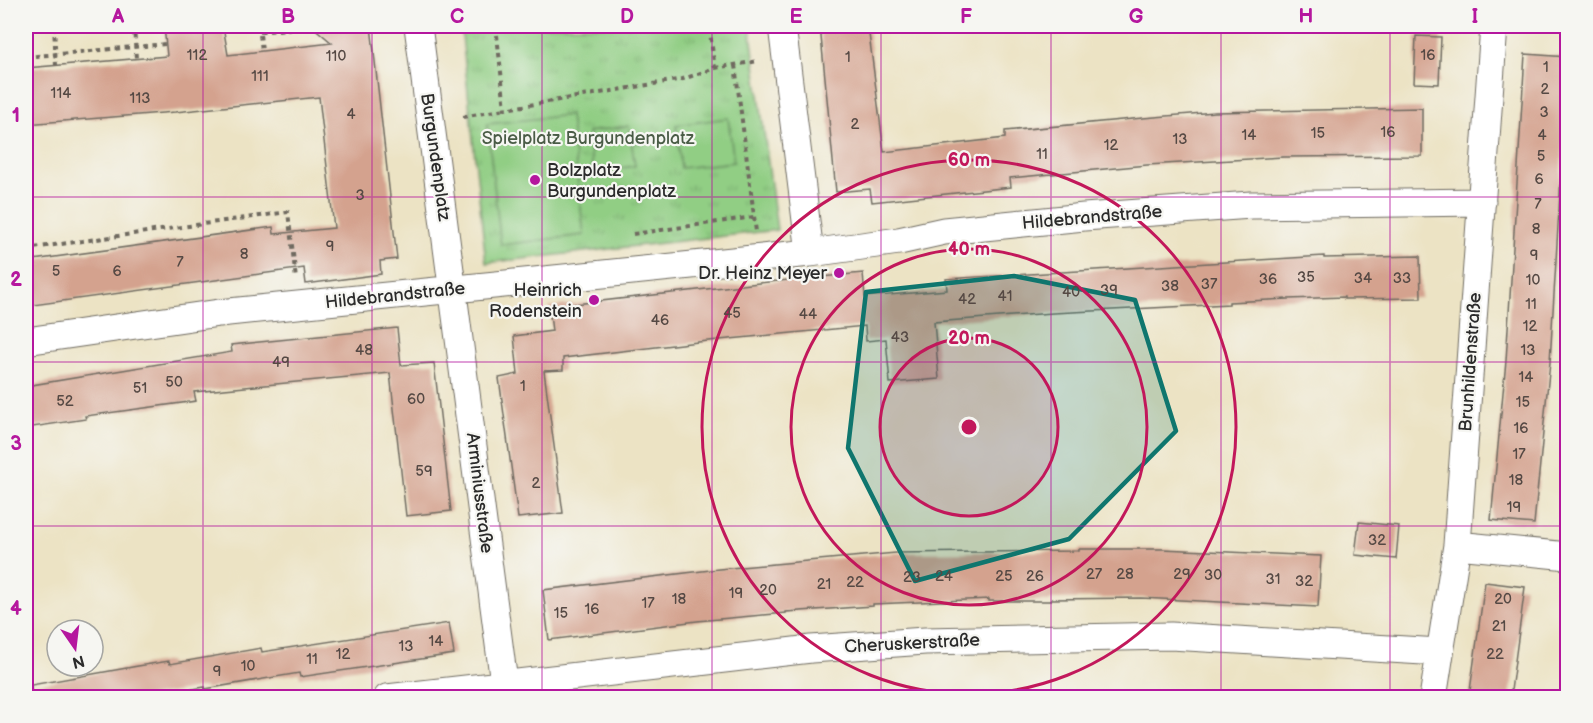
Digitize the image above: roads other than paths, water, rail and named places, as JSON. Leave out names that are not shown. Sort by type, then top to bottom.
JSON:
[{"type":"street","name":"Burgundenplatz","points":[[418,26],[454,290]]},
{"type":"street","points":[[782,26],[810,253]]},
{"type":"street","name":"Brunhildenstraße","points":[[1434,698],[1457,546],[1494,26]]},
{"type":"street","name":"Hildebrandstraße","points":[[26,341],[219,313],[810,253],[899,241],[944,231],[1147,212],[1251,205],[1482,202]]},
{"type":"street","name":"Arminiusstraße","points":[[454,290],[505,690]]},
{"type":"street","points":[[1457,546],[1568,556]]},
{"type":"street","name":"Cheruskerstraße","points":[[387,698],[505,690],[811,649],[925,641],[1171,636],[1440,652]]},
{"type":"place","name":"Bolzplatz Burgundenplatz","points":[[535,180]]},
{"type":"place","name":"Dr. Heinz Meyer","points":[[839,273]]},
{"type":"place","name":"Heinrich Rodenstein","points":[[594,300]]},
{"type":"park label","name":"Spielplatz Burgundenplatz","points":[[588,138]]}]
